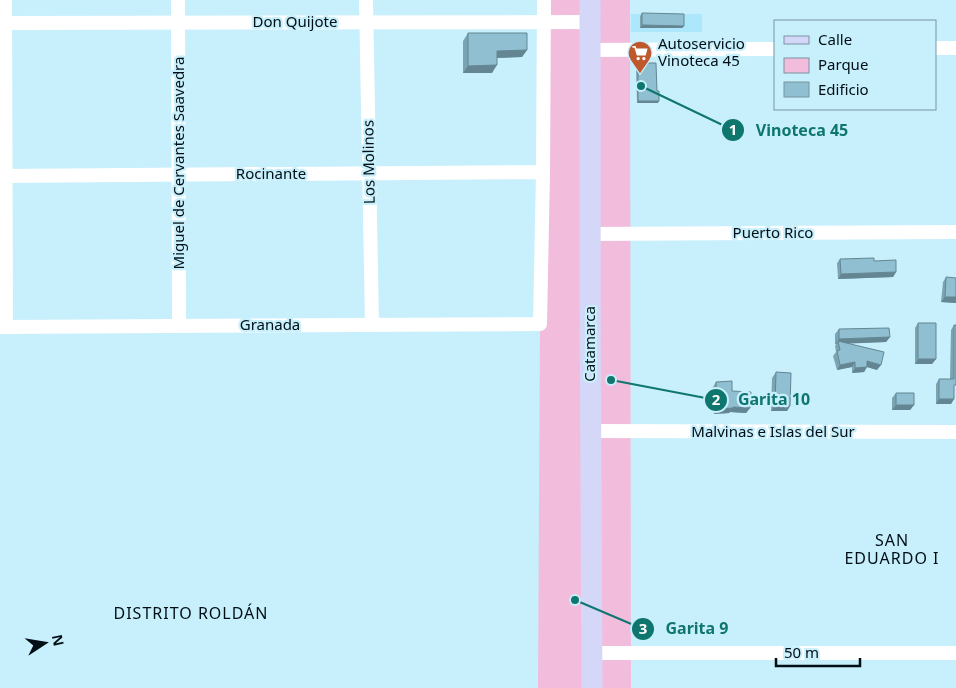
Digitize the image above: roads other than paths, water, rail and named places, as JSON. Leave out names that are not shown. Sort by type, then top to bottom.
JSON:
[{"type":"main road","name":"Catamarca","points":[[590,0],[589,234],[592,688]]},
{"type":"street","points":[[3,327],[3,23],[5,0]]},
{"type":"street","name":"Miguel de Cervantes Saavedra","points":[[178,0],[179,326]]},
{"type":"street","name":"Los Molinos","points":[[366,0],[372,325]]},
{"type":"street","points":[[543,172],[544,0]]},
{"type":"street","name":"Don Quijote","points":[[3,23],[590,22]]},
{"type":"street","points":[[936,48],[956,48]]},
{"type":"street","points":[[590,50],[774,49]]},
{"type":"street","name":"Rocinante","points":[[3,176],[543,172]]},
{"type":"street","name":"Granada","points":[[3,327],[540,324],[543,172]]},
{"type":"street","name":"Puerto Rico","points":[[589,234],[956,232]]},
{"type":"street","name":"Malvinas e Islas del Sur","points":[[591,431],[956,432]]},
{"type":"street","points":[[592,653],[956,653]]},
{"type":"place","name":"Autoservicio Vinoteca 45","points":[[640,74]]},
{"type":"place","name":"Vinoteca 45","points":[[641,86]]},
{"type":"place","name":"Garita 10","points":[[611,380]]},
{"type":"place","name":"Garita 9","points":[[575,600]]},
{"type":"district","name":"SAN EDUARDO I","points":[[892,549]]},
{"type":"district","name":"DISTRITO ROLDÁN","points":[[191,613]]}]
